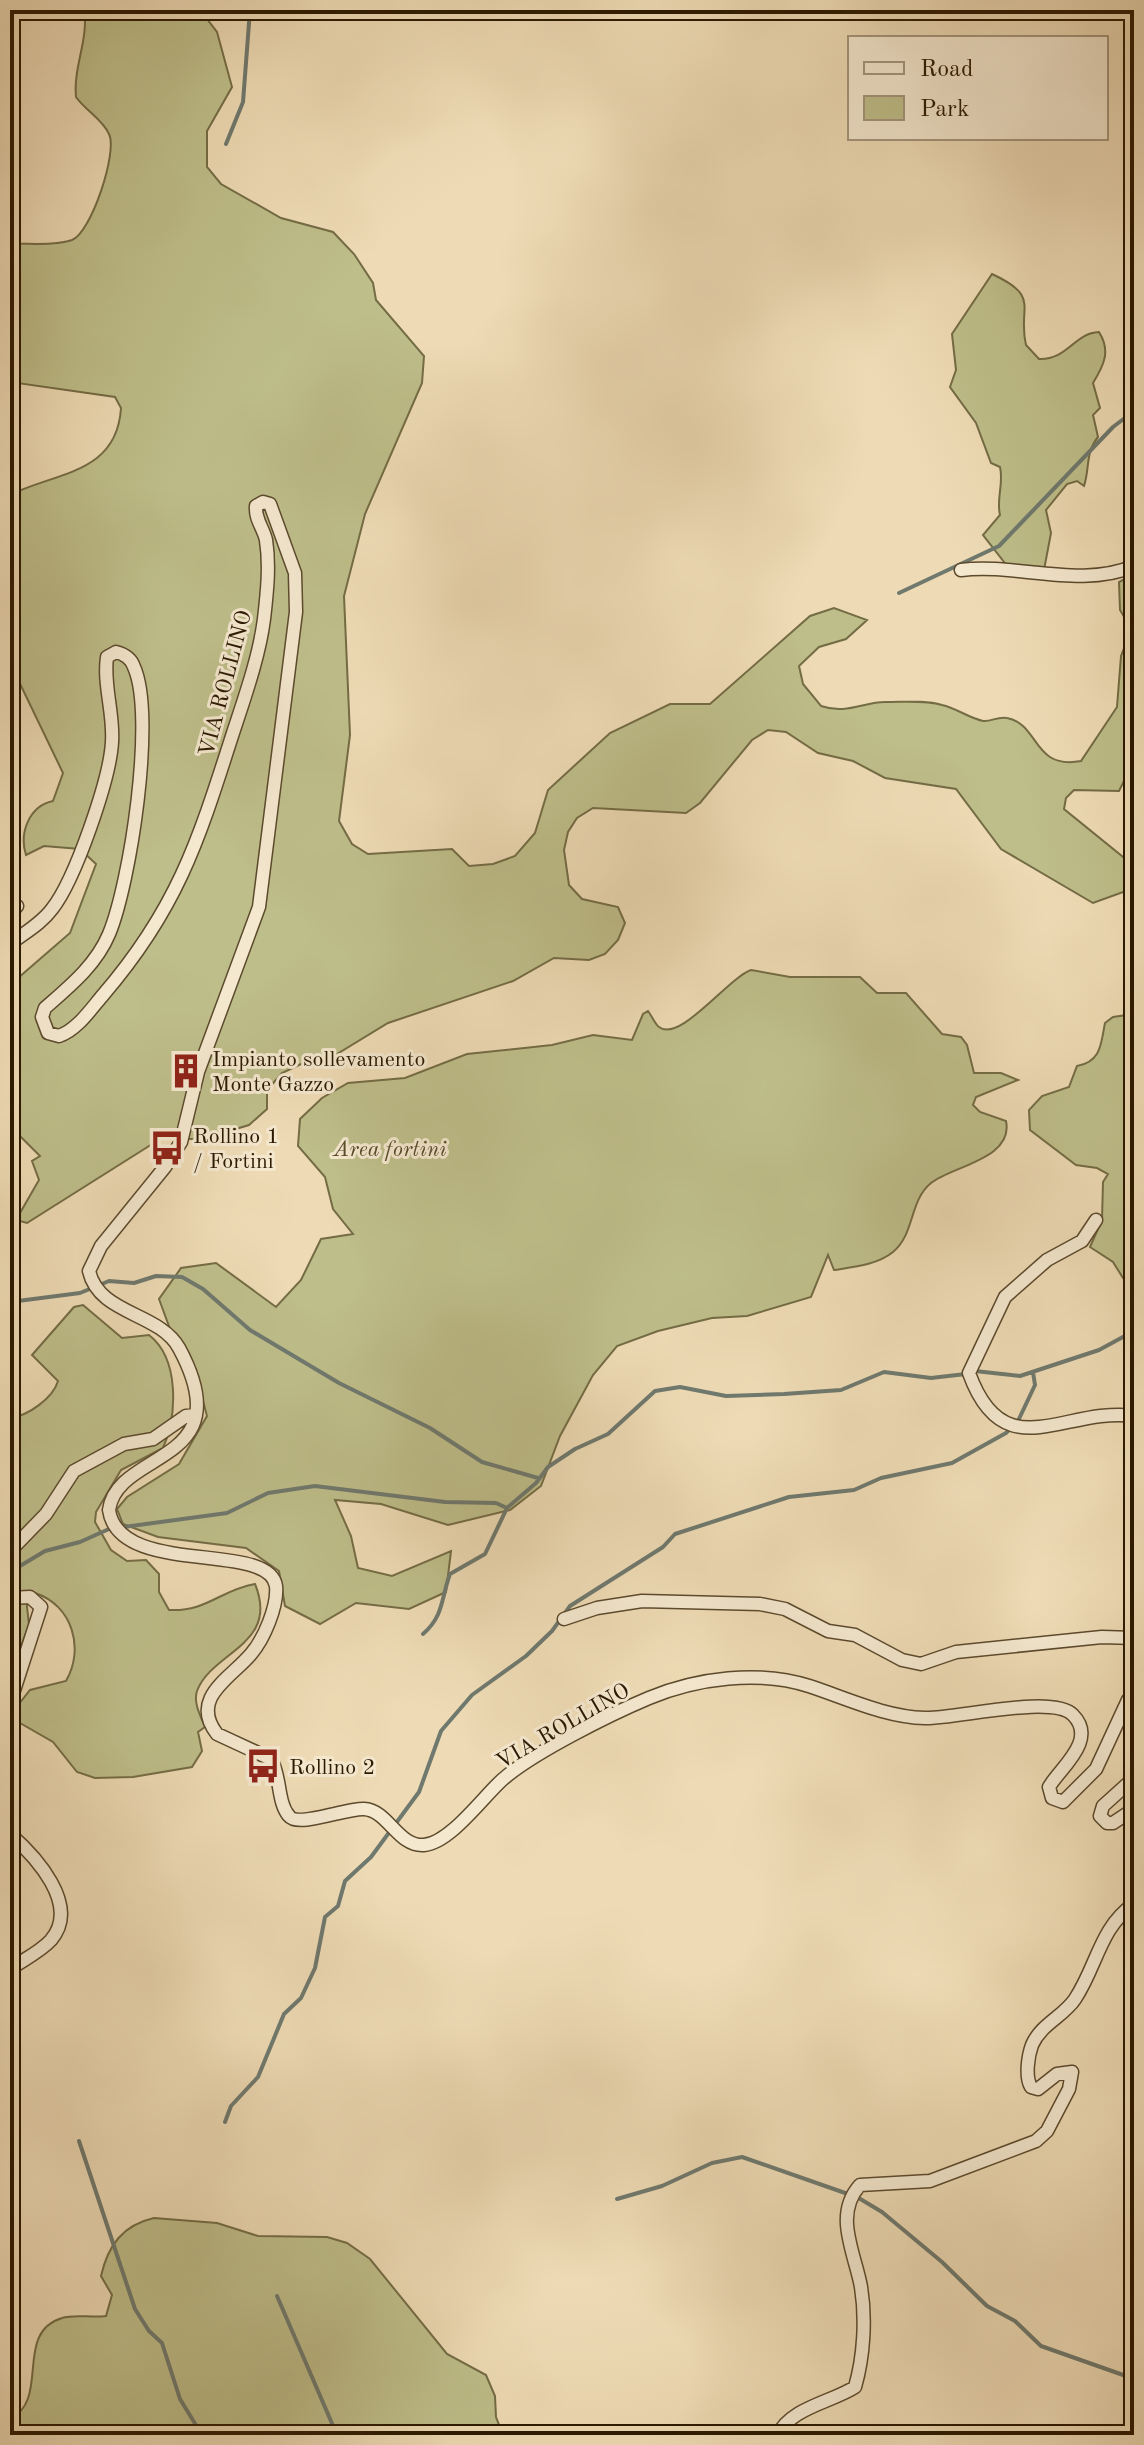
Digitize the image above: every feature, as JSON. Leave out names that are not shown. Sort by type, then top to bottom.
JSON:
[{"type":"street","name":"VIA ROLLINO","points":[[10,944],[53,909],[100,795],[112,746],[113,711],[105,669],[107,657],[116,652],[125,655],[134,665],[141,707],[136,800],[128,861],[109,934],[93,964],[45,1008],[42,1017],[48,1033],[59,1036],[78,1024],[136,956],[164,914],[195,852],[264,623],[268,570],[265,537],[257,519],[256,506],[263,502],[270,504],[295,573],[296,612],[259,907],[198,1072],[181,1142],[165,1167],[101,1246],[89,1271],[99,1292],[173,1339],[192,1380],[195,1415],[191,1428],[174,1449],[128,1480],[115,1494],[110,1503],[110,1517],[119,1532],[133,1543],[208,1560],[256,1565],[271,1574],[276,1592],[264,1631],[252,1653],[230,1671],[213,1693],[208,1712],[217,1734],[271,1759],[286,1813],[298,1822],[340,1811],[370,1810],[414,1844],[428,1845],[461,1822],[512,1771],[579,1733],[669,1690],[739,1679],[790,1681],[911,1717],[940,1718],[1015,1708],[1066,1709],[1076,1717],[1081,1737],[1074,1756],[1049,1787],[1052,1798],[1063,1802],[1096,1769],[1128,1700],[1134,1696]]},
{"type":"street","points":[[961,570],[987,567],[1071,575],[1134,566]]},
{"type":"street","points":[[10,902],[17,906],[10,915]]},
{"type":"street","points":[[1096,1220],[1082,1241],[1047,1260],[1005,1297],[969,1373],[984,1402],[1006,1426],[1048,1427],[1108,1413],[1134,1416]]},
{"type":"street","points":[[10,1551],[46,1514],[74,1471],[124,1444],[153,1439],[186,1416],[195,1415]]},
{"type":"street","points":[[10,1598],[30,1597],[41,1607],[10,1703]]},
{"type":"street","points":[[564,1619],[597,1608],[642,1601],[760,1604],[785,1609],[828,1631],[855,1635],[902,1660],[921,1664],[956,1652],[1102,1637],[1134,1638]]},
{"type":"street","points":[[1134,1778],[1103,1806],[1100,1816],[1107,1823],[1113,1823],[1134,1809]]},
{"type":"street","points":[[10,1834],[44,1871],[60,1909],[59,1926],[51,1940],[10,1969]]},
{"type":"street","points":[[778,2435],[798,2414],[838,2398],[855,2387],[860,2369],[863,2312],[861,2288],[849,2241],[848,2203],[860,2185],[918,2184],[1026,2147],[1047,2131],[1069,2089],[1072,2072],[1057,2074],[1038,2089],[1031,2087],[1027,2081],[1032,2046],[1045,2027],[1075,1999],[1106,1933],[1120,1914],[1134,1904]]},
{"type":"green space","points":[[84,10],[200,10],[217,32],[232,87],[207,131],[207,167],[221,184],[281,218],[333,232],[354,254],[373,283],[376,300],[424,356],[422,383],[365,514],[344,596],[350,735],[339,821],[352,844],[368,854],[452,849],[469,866],[493,864],[515,856],[535,833],[548,790],[610,733],[670,704],[710,704],[810,616],[834,608],[867,620],[846,639],[819,647],[799,666],[803,684],[821,706],[839,709],[879,702],[922,702],[947,706],[983,721],[1007,718],[1026,729],[1053,759],[1081,761],[1117,707],[1121,656],[1128,638],[1126,620],[1120,610],[1119,582],[1134,574],[1134,761],[1119,791],[1074,790],[1066,798],[1064,809],[1128,861],[1126,891],[1093,903],[1001,849],[956,789],[885,778],[853,761],[818,753],[786,732],[768,730],[752,740],[700,803],[686,813],[593,808],[577,818],[568,832],[564,850],[569,885],[582,899],[618,907],[625,923],[618,940],[605,954],[589,960],[554,958],[513,981],[388,1023],[319,1065],[301,1064],[282,1073],[267,1090],[267,1109],[249,1125],[199,1140],[165,1136],[27,1223],[16,1220],[39,1180],[32,1161],[40,1156],[10,1126],[10,985],[70,933],[96,864],[80,849],[44,846],[26,855],[24,847],[25,830],[32,814],[53,801],[63,773],[10,663],[10,495],[81,468],[96,458],[117,430],[121,408],[115,397],[10,382],[10,244],[49,244],[72,240],[87,223],[101,191],[110,157],[109,134],[76,97]]},
{"type":"green space","points":[[992,274],[1017,289],[1022,297],[1026,345],[1039,359],[1057,355],[1090,333],[1099,332],[1105,345],[1103,364],[1093,383],[1100,408],[1093,415],[1098,437],[1089,455],[1084,486],[1077,481],[1067,484],[1046,510],[1051,533],[1044,570],[1008,567],[983,535],[1000,515],[1000,467],[991,463],[976,423],[950,387],[956,370],[952,334]]},
{"type":"green space","name":"Area fortini","points":[[751,970],[790,977],[860,977],[877,993],[906,993],[942,1034],[961,1037],[967,1045],[974,1073],[1001,1073],[1018,1080],[976,1097],[973,1105],[980,1112],[1006,1121],[1006,1134],[1001,1144],[991,1153],[941,1177],[924,1190],[905,1236],[893,1252],[872,1263],[834,1270],[828,1255],[811,1297],[747,1316],[712,1318],[658,1331],[617,1346],[593,1375],[560,1436],[541,1486],[510,1510],[448,1525],[381,1504],[335,1500],[351,1536],[358,1568],[392,1576],[451,1551],[446,1592],[409,1609],[356,1603],[320,1624],[285,1606],[279,1571],[246,1548],[158,1537],[123,1524],[117,1509],[127,1497],[179,1464],[207,1416],[194,1367],[170,1329],[159,1299],[181,1268],[216,1263],[276,1307],[301,1280],[321,1239],[353,1234],[333,1209],[325,1177],[298,1146],[300,1119],[322,1098],[348,1083],[405,1078],[467,1054],[552,1045],[593,1035],[632,1040],[643,1014],[648,1011],[659,1027],[668,1029],[679,1026]]},
{"type":"green space","points":[[1134,1014],[1132,1283],[1123,1278],[1113,1262],[1090,1247],[1102,1220],[1103,1182],[1108,1174],[1097,1168],[1076,1165],[1030,1130],[1029,1110],[1042,1096],[1069,1087],[1077,1066],[1096,1056],[1105,1023],[1113,1017]]},
{"type":"green space","points":[[83,1305],[122,1338],[149,1335],[166,1358],[173,1388],[171,1420],[163,1448],[121,1470],[96,1512],[95,1522],[111,1550],[127,1561],[146,1560],[159,1574],[159,1592],[169,1610],[194,1608],[255,1584],[260,1604],[259,1621],[252,1634],[205,1677],[197,1691],[197,1705],[205,1727],[198,1732],[202,1751],[192,1767],[133,1777],[95,1778],[77,1772],[53,1742],[20,1723],[19,1704],[30,1690],[66,1681],[72,1668],[74,1642],[72,1629],[58,1607],[35,1593],[26,1597],[29,1625],[10,1675],[10,1418],[24,1414],[51,1394],[58,1381],[32,1355],[74,1307]]},
{"type":"green space","points":[[154,2218],[217,2223],[258,2236],[327,2237],[347,2243],[370,2259],[447,2354],[486,2375],[495,2396],[496,2417],[503,2435],[10,2435],[10,2419],[22,2410],[29,2397],[39,2337],[47,2326],[62,2318],[106,2316],[112,2295],[101,2276],[108,2255],[125,2231]]},
{"type":"waterway","points":[[226,144],[243,102],[250,10]]},
{"type":"waterway","points":[[899,593],[999,546],[1113,427],[1134,411]]},
{"type":"waterway","points":[[10,1302],[80,1293],[109,1281],[134,1283],[156,1276],[182,1277],[203,1289],[250,1330],[339,1383],[430,1428],[482,1462],[538,1478]]},
{"type":"waterway","points":[[975,1371],[1020,1376],[1099,1350],[1134,1331]]},
{"type":"waterway","points":[[423,1634],[435,1620],[450,1574],[485,1554],[507,1508],[536,1483],[548,1467],[575,1449],[608,1434],[655,1391],[680,1387],[726,1396],[784,1394],[841,1390],[884,1372],[931,1378],[966,1374]]},
{"type":"waterway","points":[[225,2122],[231,2106],[258,2077],[284,2014],[301,1998],[315,1968],[325,1917],[338,1906],[345,1881],[371,1857],[419,1792],[441,1731],[472,1695],[526,1656],[552,1631],[570,1606],[663,1547],[675,1534],[789,1497],[854,1490],[881,1478],[952,1463],[1006,1433],[1018,1421],[1035,1385],[1033,1372]]},
{"type":"waterway","points":[[10,1572],[45,1551],[80,1542],[109,1529],[227,1513],[268,1493],[315,1486],[445,1502],[496,1503],[507,1508]]},
{"type":"waterway","points":[[79,2141],[135,2309],[149,2331],[162,2343],[180,2399],[202,2435]]},
{"type":"waterway","points":[[617,2199],[662,2186],[712,2163],[742,2157],[848,2194]]},
{"type":"waterway","points":[[857,2197],[882,2212],[942,2262],[987,2306],[1015,2321],[1041,2346],[1126,2376],[1134,2382]]},
{"type":"waterway","points":[[277,2296],[337,2435]]},
{"type":"place","name":"Impianto sollevamento Monte Gazzo","points":[[186,1071]]},
{"type":"place","name":"Rollino 1 / Fortini","points":[[167,1148]]},
{"type":"place","name":"Rollino 2","points":[[263,1766]]}]
